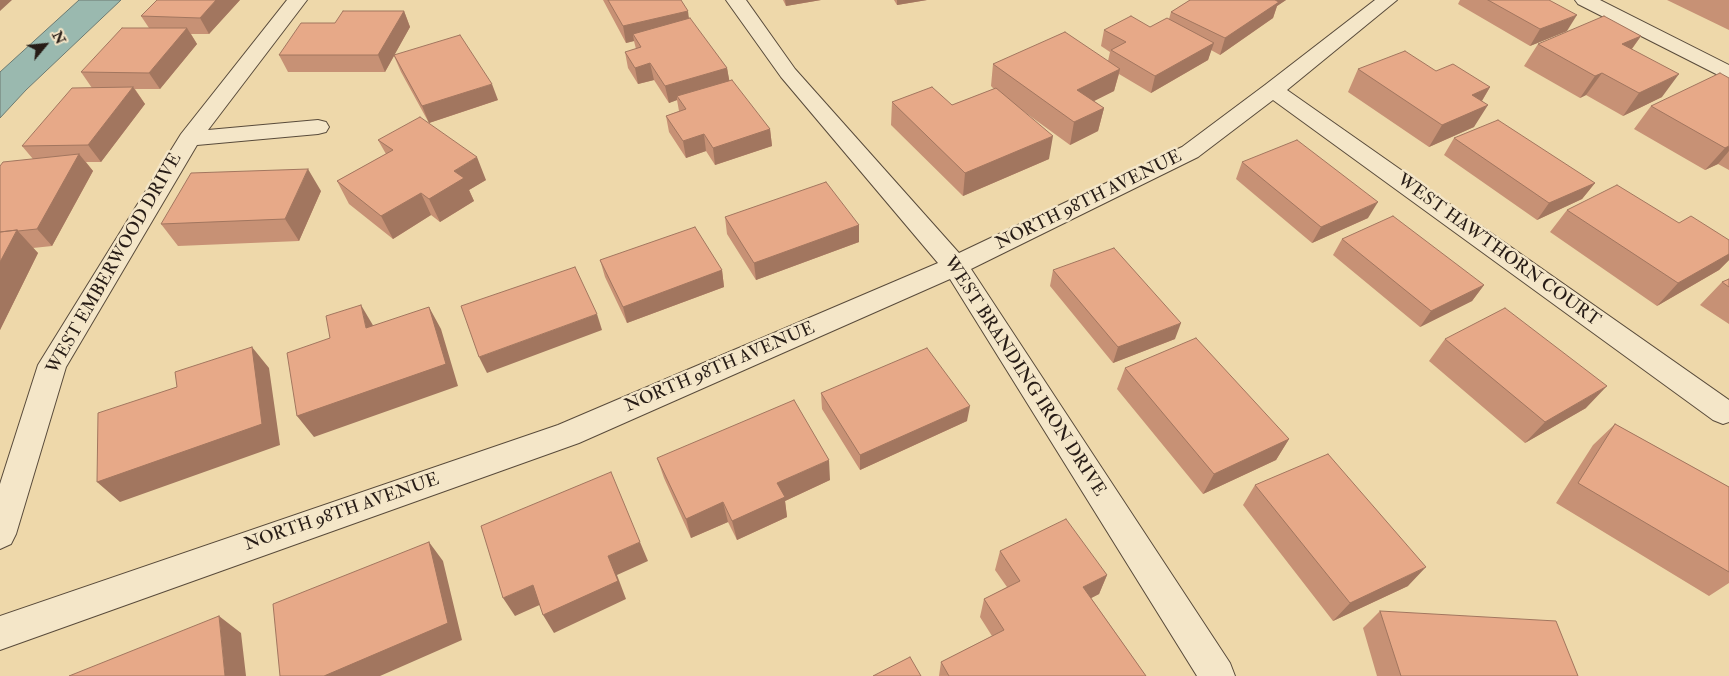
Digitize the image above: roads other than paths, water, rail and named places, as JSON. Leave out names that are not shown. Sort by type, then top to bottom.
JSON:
[{"type":"street","name":"WEST EMBERWOOD DRIVE","points":[[0,534],[52,365],[189,140],[297,0]]},
{"type":"street","name":"WEST BRANDING IRON DRIVE","points":[[736,0],[788,73],[955,266],[1217,676]]},
{"type":"street","name":"NORTH 98TH AVENUE","points":[[0,633],[568,434],[955,266],[1190,152],[1388,0]]},
{"type":"street","points":[[1585,0],[1729,73]]},
{"type":"street","name":"WEST HAWTHORN COURT","points":[[1273,90],[1723,412]]},
{"type":"street","name":"WEST EMBERWOOD DRIVE","points":[[189,140],[318,127]]},
{"type":"water","points":[[79,0],[121,0],[26,90],[0,118],[0,72]]}]
